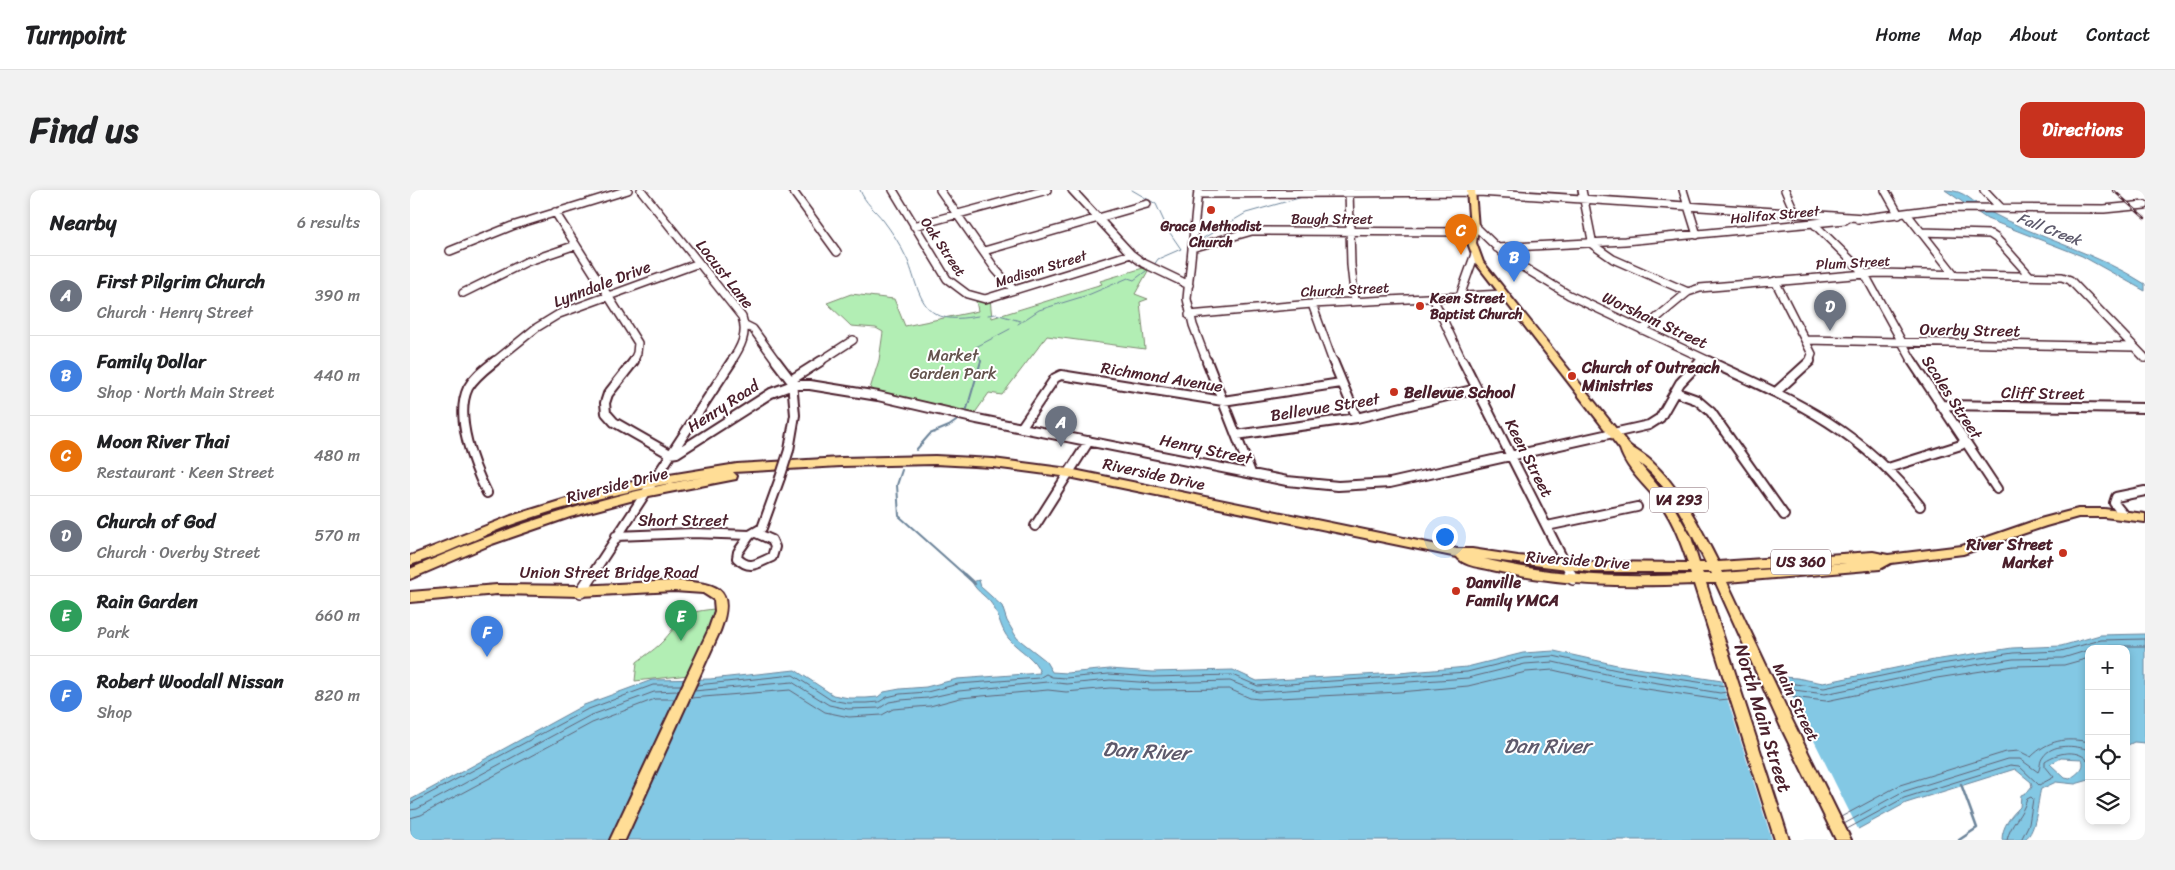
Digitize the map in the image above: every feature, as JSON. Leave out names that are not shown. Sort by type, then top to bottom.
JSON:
[{"type":"main road","name":"VA 293","points":[[1471,191],[1474,228],[1472,243],[1482,267],[1613,434],[1625,448],[1636,454],[1660,477],[1678,500],[1716,572]]},
{"type":"main road","name":"VA 293","points":[[1625,448],[1628,457],[1677,521],[1698,573]]},
{"type":"main road","name":"Riverside Drive","points":[[410,562],[515,519],[589,496],[651,482],[737,468],[840,462],[964,461],[1022,466],[1069,473],[1457,553],[1566,565],[1698,573]]},
{"type":"main road","name":"Riverside Drive","points":[[410,574],[514,530],[577,510],[644,493],[733,476],[840,462]]},
{"type":"main road","name":"US 360","points":[[1698,573],[1880,564],[1888,559],[1963,550],[2062,516],[2092,512],[2145,518]]},
{"type":"main road","name":"Riverside Drive","points":[[1457,553],[1468,560],[1516,572],[1549,577],[1606,581],[1698,573]]},
{"type":"main road","name":"Main Street","points":[[1716,572],[1803,759],[1844,840]]},
{"type":"main road","name":"North Main Street","points":[[1698,573],[1782,840]]},
{"type":"main road","name":"Union Street Bridge Road","points":[[410,597],[510,589],[581,592],[701,587],[716,593],[721,600],[722,609],[714,631],[617,840]]},
{"type":"street","points":[[450,251],[512,226],[628,190]]},
{"type":"street","name":"Locust Lane","points":[[642,190],[742,317],[746,325],[743,340],[651,482]]},
{"type":"street","points":[[792,190],[837,252]]},
{"type":"street","name":"Oak Street","points":[[893,190],[947,280],[960,290]]},
{"type":"street","points":[[940,190],[1014,290]]},
{"type":"street","points":[[914,226],[1047,190]]},
{"type":"street","points":[[1072,190],[1131,254],[1143,263],[1189,286]]},
{"type":"street","points":[[1582,190],[1592,243],[1613,259],[1688,292]]},
{"type":"street","points":[[1683,190],[1697,234]]},
{"type":"street","points":[[1785,190],[1795,213]]},
{"type":"street","points":[[1885,190],[1899,215]]},
{"type":"street","points":[[1984,190],[2002,208]]},
{"type":"street","points":[[1349,191],[1355,302]]},
{"type":"street","points":[[1251,474],[1189,315],[1187,299],[1198,192],[1471,191],[1864,218]]},
{"type":"street","points":[[984,251],[1147,204]]},
{"type":"street","name":"Halifax Street","points":[[1497,248],[1592,243],[1814,224],[1899,215],[1937,208],[2104,209],[2145,205]]},
{"type":"street","points":[[555,212],[633,334],[638,348],[635,358],[607,397],[606,413],[614,422],[670,454]]},
{"type":"street","points":[[1906,214],[1954,274]]},
{"type":"street","name":"Scales Street","points":[[1814,224],[1864,273],[1902,343],[1940,405],[1997,489]]},
{"type":"street","name":"Baugh Street","points":[[1192,248],[1252,231],[1474,228]]},
{"type":"street","name":"Worsham Street","points":[[1474,228],[1516,264],[1564,292],[1813,411],[1848,434],[1888,468],[1920,506]]},
{"type":"street","points":[[1921,232],[1986,233],[1993,235],[2030,276]]},
{"type":"street","points":[[463,293],[526,262],[576,245]]},
{"type":"street","name":"Madison Street","points":[[960,290],[982,299],[1131,254]]},
{"type":"street","points":[[1460,296],[1475,254]]},
{"type":"street","name":"Lynndale Drive","points":[[487,493],[477,473],[464,425],[463,404],[468,389],[490,364],[541,325],[566,310],[699,263]]},
{"type":"street","name":"Plum Street","points":[[1642,330],[1688,292],[1700,288],[1864,273],[2065,277],[2077,287],[2134,347]]},
{"type":"street","points":[[1774,281],[1812,354],[1810,361],[1776,392]]},
{"type":"street","name":"Church Street","points":[[1189,315],[1312,304],[1503,294]]},
{"type":"street","name":"Keen Street","points":[[1433,298],[1476,389],[1573,578]]},
{"type":"street","points":[[1312,304],[1341,383],[1357,418]]},
{"type":"street","points":[[746,325],[752,329],[792,383],[853,340]]},
{"type":"street","name":"Overby Street","points":[[1806,340],[2134,347]]},
{"type":"street","points":[[2134,347],[2145,358]]},
{"type":"street","name":"Henry Street","points":[[792,383],[878,396],[1021,428],[1308,485],[1363,487],[1390,483],[1639,428],[1656,421],[1666,409],[1684,376],[1702,358]]},
{"type":"street","name":"Richmond Avenue","points":[[1021,428],[1055,378],[1065,375],[1223,402],[1341,383]]},
{"type":"street","name":"Henry Road","points":[[670,454],[678,453],[770,393],[792,383]]},
{"type":"street","name":"Short Street","points":[[616,536],[693,533],[753,534],[762,528],[789,450],[795,415],[792,383]]},
{"type":"street","name":"Bellevue Street","points":[[1236,435],[1357,418],[1476,389]]},
{"type":"street","points":[[1675,392],[1697,400],[1711,412],[1784,515]]},
{"type":"street","name":"Cliff Street","points":[[1940,405],[2145,408]]},
{"type":"street","points":[[1035,526],[1089,441]]},
{"type":"street","points":[[1888,468],[1961,445],[1964,441]]},
{"type":"street","points":[[581,592],[651,482]]},
{"type":"street","points":[[2123,514],[2114,503],[2116,497],[2145,490]]},
{"type":"street","points":[[1547,526],[1637,507]]},
{"type":"green space","name":"Market Garden Park","points":[[1143,268],[1148,271],[1135,294],[1148,299],[1140,302],[1145,349],[1047,336],[1002,395],[989,393],[972,417],[869,392],[879,360],[883,332],[876,328],[851,326],[827,303],[851,294],[894,299],[905,326],[978,311],[976,301],[990,298],[992,318],[1102,284],[1100,281]]},
{"type":"green space","points":[[714,609],[711,623],[689,675],[635,681],[637,662],[655,649],[684,617],[694,612]]},
{"type":"water","points":[[1945,190],[1963,194],[1982,208],[2007,221],[2107,263],[2145,284],[2145,291],[2082,256],[1987,219]]},
{"type":"water","name":"Dan River","points":[[979,580],[981,587],[1002,606],[1007,621],[1017,638],[1045,660],[1052,672],[1067,673],[1110,669],[1153,672],[1233,670],[1257,681],[1467,667],[1523,653],[1554,651],[1617,665],[1722,681],[1753,675],[1797,678],[1823,683],[1934,660],[2012,648],[2061,646],[2100,635],[2145,634],[2145,743],[2134,742],[2130,744],[2130,645],[2085,645],[2085,781],[2075,784],[2056,782],[2041,789],[2034,826],[2027,837],[2022,840],[2002,840],[2005,826],[2020,807],[2021,795],[2028,792],[2032,787],[2031,782],[2015,769],[1906,803],[1838,840],[410,840],[410,800],[584,705],[652,680],[710,679],[795,670],[833,695],[849,698],[866,698],[878,697],[884,692],[926,687],[957,679],[1040,673],[1035,663],[1006,635],[992,604],[972,582]],"holes":[[[2061,758],[2082,759],[2082,768],[2070,779],[2065,778],[2050,764]]]},
{"type":"pier","points":[[1753,673],[1781,674],[1859,831],[1843,840],[1772,840],[1721,679]]},
{"type":"waterway","points":[[860,190],[904,252],[917,288],[930,309],[946,318],[978,316]]},
{"type":"waterway","points":[[1132,190],[1156,204],[1168,230],[1181,249],[1158,259],[1154,265]]},
{"type":"waterway","points":[[1200,240],[1246,213],[1306,196]]},
{"type":"waterway","points":[[1018,324],[1039,310],[1088,295],[1128,278],[1134,280],[1146,271]]},
{"type":"waterway","points":[[988,315],[996,314],[1020,321]]},
{"type":"waterway","points":[[981,362],[976,347],[1010,329]]},
{"type":"waterway","points":[[966,412],[981,362]]},
{"type":"waterway","points":[[916,450],[930,434],[949,426],[959,419]]},
{"type":"waterway","points":[[902,470],[897,485],[899,516],[965,575]]},
{"type":"waterway","points":[[964,574],[975,584]]},
{"type":"waterway","points":[[1959,840],[1977,828],[1961,784]]},
{"type":"railway","points":[[2113,190],[2145,218]]},
{"type":"place","name":"Grace Methodist Church","points":[[1211,210]]},
{"type":"place","name":"Moon River Thai","points":[[1461,255]]},
{"type":"place","name":"Family Dollar","points":[[1514,282]]},
{"type":"place","name":"Keen Street Baptist Church","points":[[1420,306]]},
{"type":"place","name":"Church of God","points":[[1830,331]]},
{"type":"place","name":"Church of Outreach Ministries","points":[[1572,376]]},
{"type":"place","name":"Bellevue School","points":[[1394,392]]},
{"type":"place","name":"First Pilgrim Church","points":[[1061,447]]},
{"type":"place","name":"River Street Market","points":[[2063,553]]},
{"type":"place","name":"Danville Family YMCA","points":[[1456,591]]},
{"type":"place","name":"Rain Garden","points":[[681,641]]},
{"type":"place","name":"Robert Woodall Nissan","points":[[487,657]]},
{"type":"water label","name":"Fall Creek","points":[[2049,229]]}]
